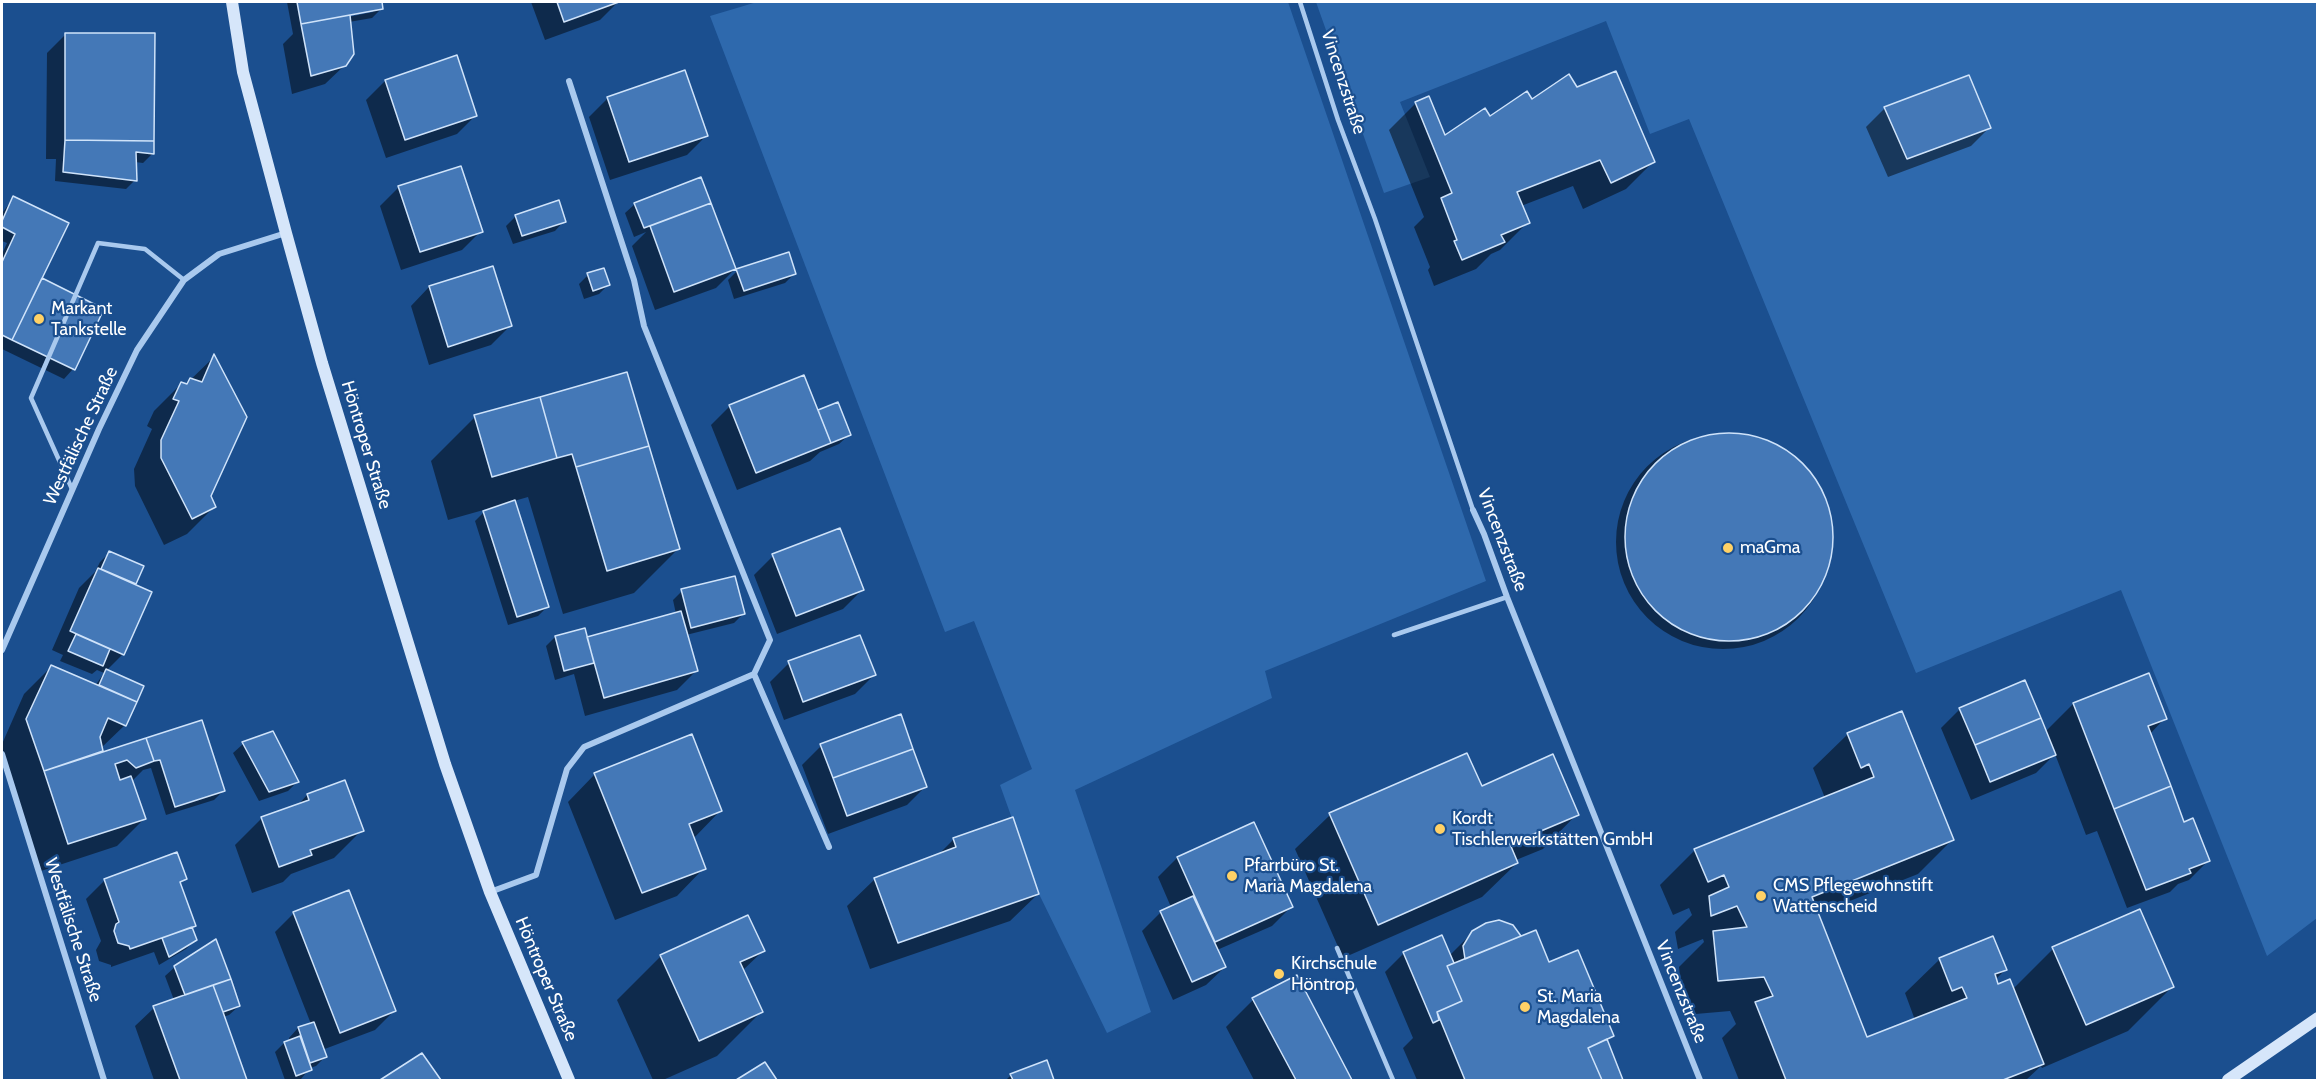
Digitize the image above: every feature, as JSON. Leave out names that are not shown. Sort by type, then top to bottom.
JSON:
[{"type":"street","name":"Höntroper Straße","points":[[232,2],[243,72],[322,363],[445,764],[490,892],[569,1080]]},
{"type":"street","points":[[490,892],[536,875],[567,769],[584,747],[753,674],[770,640],[644,326],[634,280],[569,81]]},
{"type":"street","name":"Westfälische Straße","points":[[2,650],[72,489],[137,350],[184,280],[219,254],[286,234]]},
{"type":"street","name":"Vincenzstraße","points":[[1473,510],[1700,1080]]},
{"type":"street","points":[[753,674],[829,847]]},
{"type":"street","name":"Westfälische Straße","points":[[2,754],[104,1080]]},
{"type":"street","points":[[2228,1080],[2318,1018]]},
{"type":"lane","name":"Vincenzstraße","points":[[1300,2],[1338,120],[1379,230],[1473,510]]},
{"type":"lane","points":[[72,489],[31,398],[98,243],[145,249],[184,280]]},
{"type":"lane","points":[[1394,635],[1507,597]]},
{"type":"lane","points":[[1338,948],[1393,1080]]},
{"type":"shaded area","points":[[757,2],[1288,2],[1486,581],[1265,671],[1272,698],[1075,790],[1151,1012],[1107,1033],[1039,894],[1000,785],[1032,769],[974,621],[945,632],[710,16]]},
{"type":"shaded area","points":[[1316,2],[2317,2],[2317,918],[2267,956],[2121,590],[1916,673],[1689,119],[1650,134],[1606,21],[1400,102],[1430,177],[1384,193]]},
{"type":"building","points":[[297,2],[382,2],[383,9],[301,24]]},
{"type":"building","points":[[557,2],[619,2],[564,22]]},
{"type":"building","points":[[350,15],[354,54],[346,66],[311,76],[301,24]]},
{"type":"building","points":[[65,33],[155,33],[154,141],[65,140]]},
{"type":"building","points":[[457,55],[477,116],[405,140],[385,80]]},
{"type":"building","points":[[685,70],[708,136],[629,162],[607,97]]},
{"type":"building","points":[[1616,71],[1655,162],[1611,183],[1600,160],[1517,192],[1530,223],[1501,235],[1505,242],[1462,260],[1441,198],[1452,193],[1415,102],[1429,96],[1445,135],[1485,108],[1490,116],[1527,91],[1532,99],[1569,74],[1577,87]]},
{"type":"building","points":[[1969,75],[1991,128],[1907,159],[1884,107]]},
{"type":"building","points":[[65,140],[154,141],[154,154],[136,152],[137,181],[63,172]]},
{"type":"building","points":[[461,166],[483,232],[420,252],[398,186]]},
{"type":"building","points":[[701,177],[711,203],[644,228],[634,203]]},
{"type":"building","points":[[13,196],[69,223],[12,340],[2,335],[2,262],[15,234],[2,227],[2,221]]},
{"type":"building","points":[[559,200],[566,222],[522,236],[515,215]]},
{"type":"building","points":[[711,203],[736,269],[674,292],[650,226]]},
{"type":"building","points":[[789,252],[796,274],[744,291],[736,269]]},
{"type":"building","points":[[493,266],[512,326],[448,347],[429,286]]},
{"type":"building","points":[[604,268],[610,285],[593,291],[587,273]]},
{"type":"building","points":[[42,278],[104,309],[75,370],[12,340]]},
{"type":"building","points":[[214,354],[247,417],[211,496],[216,507],[192,519],[161,458],[161,440],[179,401],[173,399],[181,382],[187,384],[190,378],[202,382]]},
{"type":"building","points":[[627,372],[649,446],[576,467],[572,454],[557,458],[540,397]]},
{"type":"building","points":[[804,375],[831,443],[756,473],[729,405]]},
{"type":"building","points":[[540,397],[557,458],[492,477],[474,415]]},
{"type":"building","points":[[838,402],[851,435],[831,443],[818,410]]},
{"type":"building","name":"maGma","points":[[1719,433],[1739,433],[1759,437],[1778,445],[1803,463],[1816,479],[1825,497],[1833,527],[1829,567],[1825,577],[1816,595],[1803,611],[1787,624],[1759,637],[1739,641],[1719,641],[1699,637],[1680,629],[1655,611],[1642,595],[1629,567],[1625,547],[1625,527],[1629,507],[1637,488],[1655,463],[1671,450],[1699,437]]},
{"type":"building","points":[[649,446],[680,549],[607,571],[576,467]]},
{"type":"building","points":[[515,500],[549,607],[517,617],[483,511]]},
{"type":"building","points":[[840,528],[864,590],[796,616],[772,554]]},
{"type":"building","points":[[109,551],[144,566],[136,584],[101,569]]},
{"type":"building","points":[[98,568],[152,592],[124,655],[70,631]]},
{"type":"building","points":[[735,576],[745,614],[691,628],[681,589]]},
{"type":"building","points":[[681,611],[698,671],[604,698],[587,637]]},
{"type":"building","points":[[585,628],[594,663],[564,671],[555,636]]},
{"type":"building","points":[[76,634],[110,649],[103,666],[68,651]]},
{"type":"building","points":[[860,635],[876,675],[803,702],[788,661]]},
{"type":"building","points":[[51,665],[137,702],[126,726],[108,718],[100,737],[103,751],[44,771],[26,719]]},
{"type":"building","points":[[106,669],[144,686],[137,702],[99,685]]},
{"type":"building","points":[[2149,673],[2167,719],[2148,726],[2171,786],[2114,809],[2073,703]]},
{"type":"building","points":[[2025,680],[2041,718],[1975,745],[1959,708]]},
{"type":"building","name":"CMS Pflegewohnstift Wattenscheid","points":[[1902,711],[1954,840],[1812,897],[1867,1037],[1967,998],[1962,987],[1952,991],[1939,958],[1993,936],[2007,970],[1995,974],[1998,984],[2010,979],[2044,1064],[2003,1080],[1786,1080],[1755,1002],[1773,996],[1764,977],[1718,981],[1713,931],[1747,927],[1737,906],[1711,916],[1709,896],[1729,887],[1724,875],[1708,882],[1694,849],[1874,777],[1869,764],[1861,768],[1847,733]]},
{"type":"building","points":[[901,714],[913,749],[833,778],[820,744]]},
{"type":"building","points":[[2041,718],[2056,755],[1990,782],[1975,745]]},
{"type":"building","points":[[202,720],[225,791],[175,807],[160,760],[154,761],[146,738]]},
{"type":"building","points":[[273,731],[299,782],[269,792],[242,742]]},
{"type":"building","points":[[692,734],[722,811],[689,824],[706,869],[642,893],[594,773]]},
{"type":"building","points":[[146,738],[154,761],[136,768],[127,760],[115,764],[120,780],[131,776],[146,819],[68,844],[44,771]]},
{"type":"building","points":[[913,749],[927,787],[847,816],[833,778]]},
{"type":"building","name":"Kordt Tischlerwerkstätten GmbH","points":[[1467,753],[1482,786],[1553,754],[1579,815],[1510,844],[1518,863],[1378,925],[1329,813]]},
{"type":"building","points":[[345,780],[364,831],[310,850],[312,855],[279,867],[261,817],[309,800],[307,794]]},
{"type":"building","points":[[2171,786],[2184,822],[2193,818],[2210,861],[2189,869],[2191,873],[2146,890],[2114,809]]},
{"type":"building","points":[[1013,817],[1039,894],[898,943],[874,878],[956,847],[953,838]]},
{"type":"building","name":"Pfarrbüro St. Maria Magdalena","points":[[1254,822],[1293,907],[1215,942],[1177,857]]},
{"type":"building","points":[[177,852],[187,879],[180,882],[196,926],[130,949],[129,946],[118,943],[114,931],[119,922],[104,879]]},
{"type":"building","points":[[349,890],[396,1011],[340,1033],[293,912]]},
{"type":"building","points":[[1193,896],[1226,967],[1192,982],[1160,911]]},
{"type":"building","points":[[2140,909],[2174,987],[2086,1025],[2052,947]]},
{"type":"building","points":[[748,915],[765,951],[740,962],[763,1012],[699,1041],[660,955]]},
{"type":"building","points":[[1499,920],[1513,925],[1521,936],[1465,959],[1463,946],[1472,931],[1486,923]]},
{"type":"building","points":[[192,927],[197,940],[169,957],[162,938]]},
{"type":"building","name":"St. Maria Magdalena","points":[[1536,930],[1549,962],[1578,950],[1614,1036],[1588,1048],[1602,1080],[1465,1080],[1437,1012],[1462,1001],[1447,966]]},
{"type":"building","points":[[1442,935],[1454,963],[1447,966],[1462,1001],[1437,1012],[1439,1020],[1433,1023],[1403,952]]},
{"type":"building","points":[[216,939],[231,979],[185,995],[174,966]]},
{"type":"building","points":[[1297,975],[1352,1080],[1296,1080],[1252,998]]},
{"type":"building","points":[[231,979],[240,1006],[223,1012],[213,985]]},
{"type":"building","points":[[213,985],[247,1080],[180,1080],[153,1006]]},
{"type":"building","points":[[314,1022],[327,1057],[310,1063],[298,1027]]},
{"type":"building","points":[[300,1036],[312,1070],[296,1076],[284,1042]]},
{"type":"building","points":[[1607,1039],[1623,1080],[1602,1080],[1588,1048]]},
{"type":"building","points":[[422,1053],[441,1080],[380,1080]]},
{"type":"building","points":[[1047,1060],[1054,1080],[1013,1080],[1010,1074]]},
{"type":"building","points":[[765,1062],[777,1080],[736,1080]]},
{"type":"place","name":"Markant Tankstelle","points":[[39,319]]},
{"type":"place","name":"maGma","points":[[1728,548]]},
{"type":"place","name":"Kordt Tischlerwerkstätten GmbH","points":[[1440,829]]},
{"type":"place","name":"Pfarrbüro St. Maria Magdalena","points":[[1232,876]]},
{"type":"place","name":"CMS Pflegewohnstift Wattenscheid","points":[[1761,896]]},
{"type":"place","name":"Kirchschule Höntrop","points":[[1279,974]]},
{"type":"place","name":"St. Maria Magdalena","points":[[1525,1007]]}]
